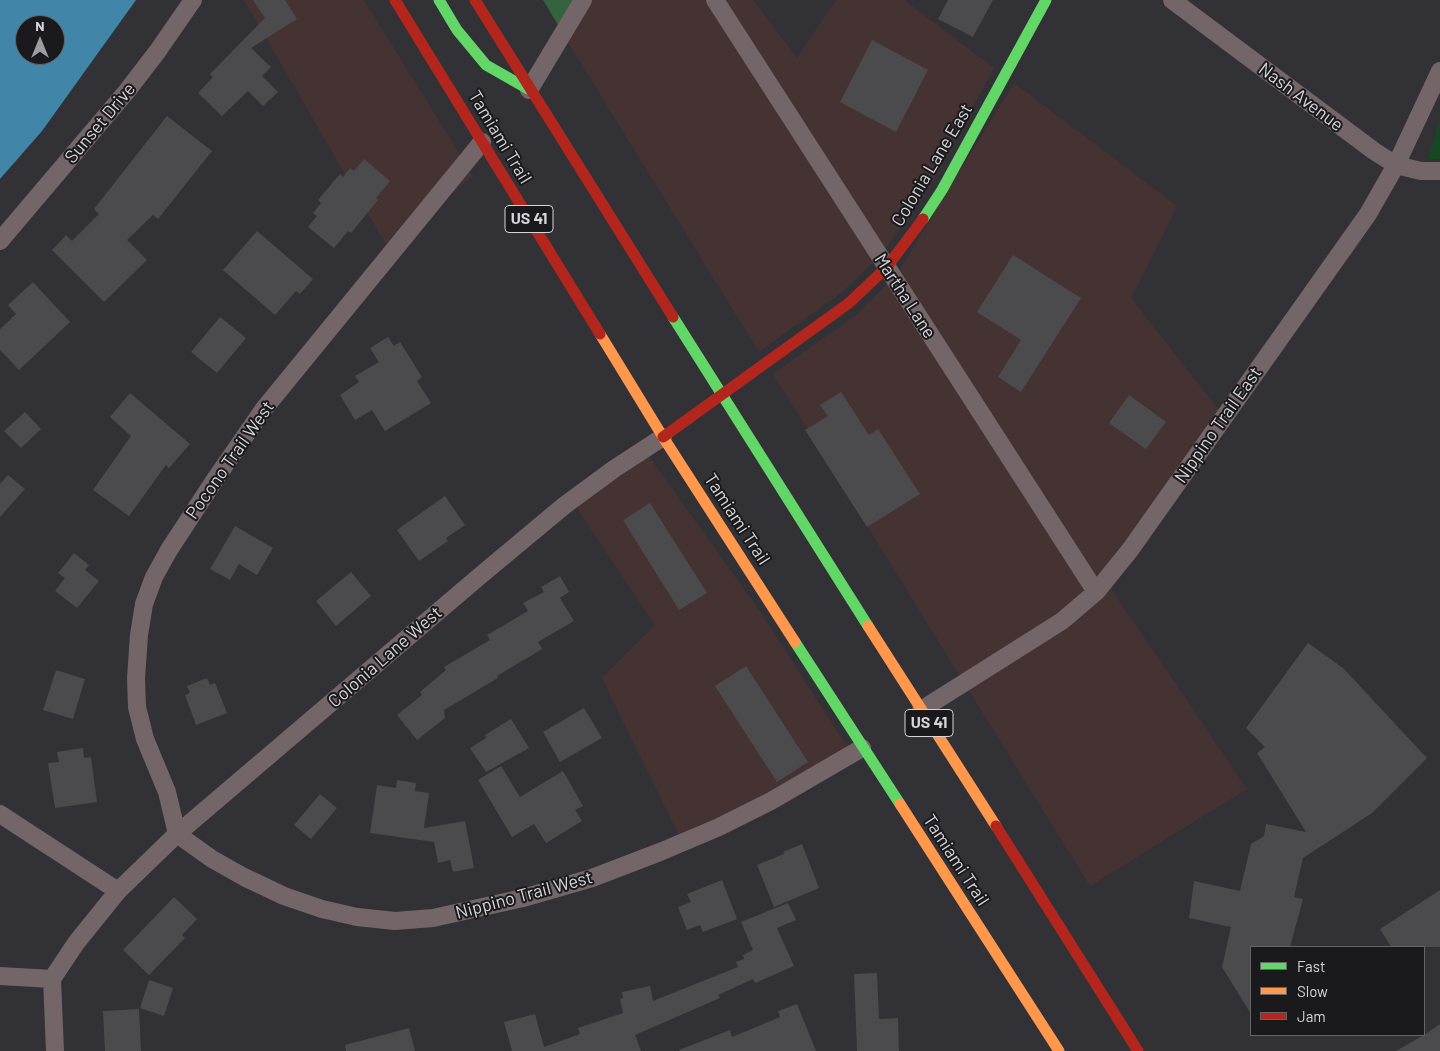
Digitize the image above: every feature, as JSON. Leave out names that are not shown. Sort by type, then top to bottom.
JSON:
[{"type":"main road","name":"Tamiami Trail","points":[[396,0],[663,437],[1059,1051]]},
{"type":"main road","points":[[439,0],[457,30],[486,65],[529,90]]},
{"type":"main road","name":"US 41","points":[[475,0],[529,90],[1138,1051]]},
{"type":"main road","name":"Colonia Lane East","points":[[663,437],[849,304],[886,268],[916,229],[942,190],[1046,0]]},
{"type":"street","name":"Sunset Drive","points":[[0,241],[127,91],[193,0]]},
{"type":"street","points":[[529,90],[583,0]]},
{"type":"street","name":"Martha Lane","points":[[715,0],[1096,592]]},
{"type":"street","name":"Nash Avenue","points":[[1172,0],[1374,151],[1396,165],[1421,171],[1440,171]]},
{"type":"street","name":"Nippino Trail East","points":[[921,710],[1062,621],[1096,592],[1130,550],[1368,214],[1396,165],[1440,71]]},
{"type":"street","name":"Pocono Trail West","points":[[177,834],[169,799],[145,739],[137,707],[136,678],[139,634],[144,604],[154,577],[205,494],[263,410],[482,142]]},
{"type":"street","name":"Colonia Lane West","points":[[52,979],[76,943],[118,891],[177,834],[565,505],[614,469],[663,437]]},
{"type":"street","name":"Nippino Trail West","points":[[177,834],[212,859],[244,877],[284,896],[322,909],[357,917],[395,921],[433,918],[532,895],[592,878],[660,852],[719,827],[770,801],[862,748]]},
{"type":"street","points":[[0,814],[118,891]]},
{"type":"street","points":[[0,976],[52,979],[56,1051]]},
{"type":"shaded area","points":[[244,0],[364,0],[473,176],[388,248]]},
{"type":"shaded area","points":[[585,0],[753,0],[797,58],[836,0],[904,0],[994,68],[932,183],[877,259],[842,292],[759,352],[561,31]]},
{"type":"shaded area","points":[[1014,83],[1177,206],[1131,298],[1226,419],[1111,589],[1247,789],[1090,886],[773,374],[856,315],[895,277]]},
{"type":"shaded area","points":[[643,448],[761,613],[857,762],[678,834],[602,678],[655,625],[573,502]]},
{"type":"green space","points":[[543,0],[585,0],[561,30]]},
{"type":"green space","points":[[1440,119],[1440,159],[1428,159]]},
{"type":"water","points":[[0,0],[136,0],[42,131],[0,179]]},
{"type":"building","points":[[253,0],[285,0],[297,19],[251,48],[271,67],[262,76],[278,92],[263,106],[248,91],[222,116],[198,93],[213,77],[210,74],[265,18]]},
{"type":"building","points":[[948,0],[993,0],[973,37],[938,19]]},
{"type":"building","points":[[872,40],[928,70],[896,132],[840,102]]},
{"type":"building","points":[[167,116],[212,151],[158,219],[153,215],[127,240],[147,260],[104,302],[52,250],[66,235],[72,241],[99,214],[94,209]]},
{"type":"building","points":[[364,159],[390,181],[376,198],[378,200],[351,233],[348,231],[334,248],[308,227],[317,216],[313,213],[321,203],[318,200],[340,174],[343,177],[350,168],[354,171]]},
{"type":"building","points":[[257,231],[313,279],[300,294],[296,291],[275,315],[223,270]]},
{"type":"building","points":[[1013,255],[1081,298],[1021,392],[998,377],[1021,340],[977,312]]},
{"type":"building","points":[[33,282],[70,322],[19,370],[0,350],[0,329],[16,314],[8,305]]},
{"type":"building","points":[[220,317],[246,338],[217,373],[191,352]]},
{"type":"building","points":[[388,337],[394,346],[400,342],[422,377],[417,381],[431,403],[385,431],[372,410],[355,420],[340,395],[359,382],[355,376],[379,362],[370,348]]},
{"type":"building","points":[[841,392],[869,435],[878,429],[920,494],[867,527],[805,430],[828,416],[820,405]]},
{"type":"building","points":[[130,393],[190,444],[169,468],[166,465],[129,516],[93,490],[131,436],[110,417]]},
{"type":"building","points":[[1129,395],[1166,422],[1146,449],[1109,423]]},
{"type":"building","points":[[25,412],[41,429],[21,448],[4,431]]},
{"type":"building","points":[[8,475],[25,489],[0,517],[0,484]]},
{"type":"building","points":[[445,496],[465,525],[446,538],[448,541],[419,561],[397,530]]},
{"type":"building","points":[[650,503],[707,593],[679,610],[623,520]]},
{"type":"building","points":[[235,526],[273,548],[257,575],[239,564],[230,580],[210,569]]},
{"type":"building","points":[[74,553],[89,565],[85,570],[99,581],[77,608],[55,591],[65,578],[58,573]]},
{"type":"building","points":[[351,572],[371,596],[336,626],[316,601]]},
{"type":"building","points":[[560,576],[569,592],[560,598],[574,621],[538,642],[542,649],[444,710],[445,718],[417,740],[397,715],[422,695],[420,692],[446,670],[444,667],[490,640],[487,635],[528,611],[523,603],[544,592],[541,587]]},
{"type":"building","points":[[1308,643],[1343,668],[1427,758],[1372,813],[1303,858],[1294,897],[1303,899],[1290,946],[1250,946],[1250,1012],[1222,967],[1231,927],[1189,918],[1194,881],[1240,891],[1251,844],[1264,836],[1266,824],[1306,832],[1257,753],[1265,747],[1246,728]]},
{"type":"building","points":[[746,666],[808,762],[777,782],[715,686]]},
{"type":"building","points":[[56,670],[85,679],[73,719],[43,710]]},
{"type":"building","points":[[207,678],[210,685],[215,683],[227,713],[196,725],[185,695],[190,693],[187,686]]},
{"type":"building","points":[[584,708],[602,738],[560,762],[543,732]]},
{"type":"building","points":[[511,719],[529,748],[486,772],[470,748],[486,738],[485,735]]},
{"type":"building","points":[[83,748],[84,758],[91,757],[97,802],[55,808],[48,763],[59,762],[57,752]]},
{"type":"building","points":[[501,766],[520,797],[563,771],[583,806],[575,810],[582,821],[546,843],[534,824],[512,837],[478,780]]},
{"type":"building","points":[[397,780],[416,783],[415,791],[429,793],[424,828],[465,821],[474,868],[453,872],[450,860],[438,863],[434,842],[370,833],[377,785],[396,788]]},
{"type":"building","points":[[320,794],[337,808],[311,839],[294,825]]},
{"type":"building","points":[[802,844],[819,888],[774,907],[757,865]]},
{"type":"building","points":[[722,880],[737,919],[703,932],[700,925],[687,930],[678,907],[691,902],[687,894]]},
{"type":"building","points":[[1440,890],[1440,947],[1390,946],[1380,929]]},
{"type":"building","points":[[174,897],[197,919],[182,935],[185,938],[149,975],[123,950]]},
{"type":"building","points":[[788,903],[796,920],[777,928],[794,966],[755,983],[753,979],[718,995],[720,998],[635,1035],[641,1051],[512,1051],[504,1022],[535,1014],[544,1047],[580,1034],[578,1028],[623,1013],[620,999],[623,998],[622,992],[650,986],[653,1001],[738,967],[736,962],[744,959],[743,955],[753,950],[741,922]]},
{"type":"building","points":[[877,973],[879,1019],[898,1018],[899,1051],[857,1051],[854,974]]},
{"type":"building","points":[[149,980],[173,988],[164,1016],[140,1008]]},
{"type":"building","points":[[797,1004],[816,1051],[679,1050],[730,1030],[732,1037],[780,1017],[778,1011]]},
{"type":"building","points":[[139,1009],[141,1051],[105,1051],[103,1011]]},
{"type":"building","points":[[1440,1024],[1440,1051],[1396,1051],[1425,1036]]},
{"type":"building","points":[[409,1028],[415,1051],[346,1051],[345,1045]]},
{"type":"traffic: fast","points":[[439,0],[457,30],[486,65],[528,89]]},
{"type":"traffic: fast","points":[[923,219],[942,190],[1046,0]]},
{"type":"traffic: fast","points":[[673,317],[868,626]]},
{"type":"traffic: fast","points":[[795,642],[900,804]]},
{"type":"traffic: slow","points":[[600,334],[663,437],[795,642]]},
{"type":"traffic: slow","points":[[868,626],[996,826]]},
{"type":"traffic: slow","points":[[900,804],[1059,1051]]},
{"type":"traffic: jam","points":[[395,0],[600,334]]},
{"type":"traffic: jam","points":[[475,0],[673,317]]},
{"type":"traffic: jam","points":[[663,437],[849,303],[886,268],[923,219]]},
{"type":"traffic: jam","points":[[996,826],[1138,1051]]}]
